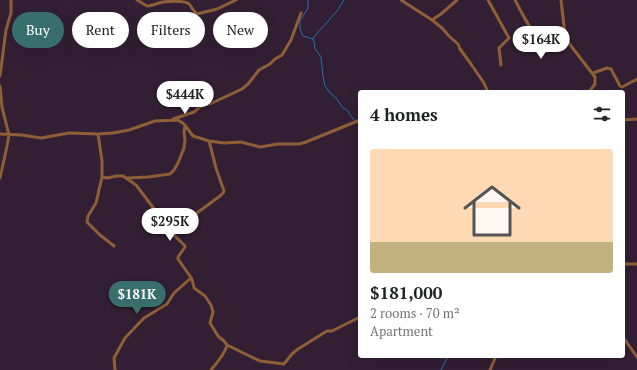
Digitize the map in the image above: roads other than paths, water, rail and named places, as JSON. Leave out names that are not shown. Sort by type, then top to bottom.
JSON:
[{"type":"street","points":[[0,76],[6,30],[11,13],[11,0]]},
{"type":"street","points":[[137,0],[146,6],[162,2],[186,2],[196,14],[217,9],[236,0]]},
{"type":"street","points":[[401,0],[432,20],[458,44],[487,90]]},
{"type":"street","points":[[432,20],[457,0]]},
{"type":"street","points":[[488,0],[508,38],[499,48],[501,65]]},
{"type":"street","points":[[515,0],[527,24],[544,47],[550,49]]},
{"type":"street","points":[[561,0],[567,38],[572,48],[595,77],[595,84],[590,90]]},
{"type":"street","points":[[172,120],[194,112],[201,106],[237,92],[248,84],[259,70],[282,56],[291,40],[301,13]]},
{"type":"street","points":[[528,49],[543,53],[547,52],[557,43],[567,38]]},
{"type":"street","points":[[593,73],[609,68],[622,87],[637,79]]},
{"type":"street","points":[[0,86],[2,107],[9,135],[0,178]]},
{"type":"street","points":[[625,120],[637,119]]},
{"type":"street","points":[[0,134],[41,138],[69,134],[98,134],[129,130],[155,121],[178,120],[184,124],[193,136],[210,141],[224,143],[240,142],[260,147],[278,144],[299,144],[358,121]]},
{"type":"street","points":[[126,178],[170,174],[178,163],[184,148],[186,140],[184,124]]},
{"type":"street","points":[[98,134],[102,161],[102,177],[96,203],[88,216],[87,222],[114,246]]},
{"type":"street","points":[[171,232],[220,196],[224,191],[210,141]]},
{"type":"street","points":[[102,177],[107,178],[121,175],[136,185],[158,214],[166,229],[185,246],[178,259],[191,278],[194,288],[205,296],[211,305],[213,312],[210,323],[218,336],[227,345],[260,361],[284,364],[294,352],[306,344],[327,331],[332,331],[358,318]]},
{"type":"street","points":[[625,264],[637,264]]},
{"type":"street","points":[[115,370],[115,355],[125,338],[144,318],[167,304],[174,293],[191,278]]},
{"type":"street","points":[[625,340],[637,357]]},
{"type":"street","points":[[211,370],[226,349],[227,345]]},
{"type":"street","points":[[490,370],[495,358]]},
{"type":"waterway","points":[[308,0],[308,8],[300,21],[300,29],[303,36],[313,39]]},
{"type":"waterway","points":[[344,0],[337,11],[313,38],[314,47],[321,57],[325,86],[354,120]]},
{"type":"waterway","points":[[441,370],[447,358]]}]
